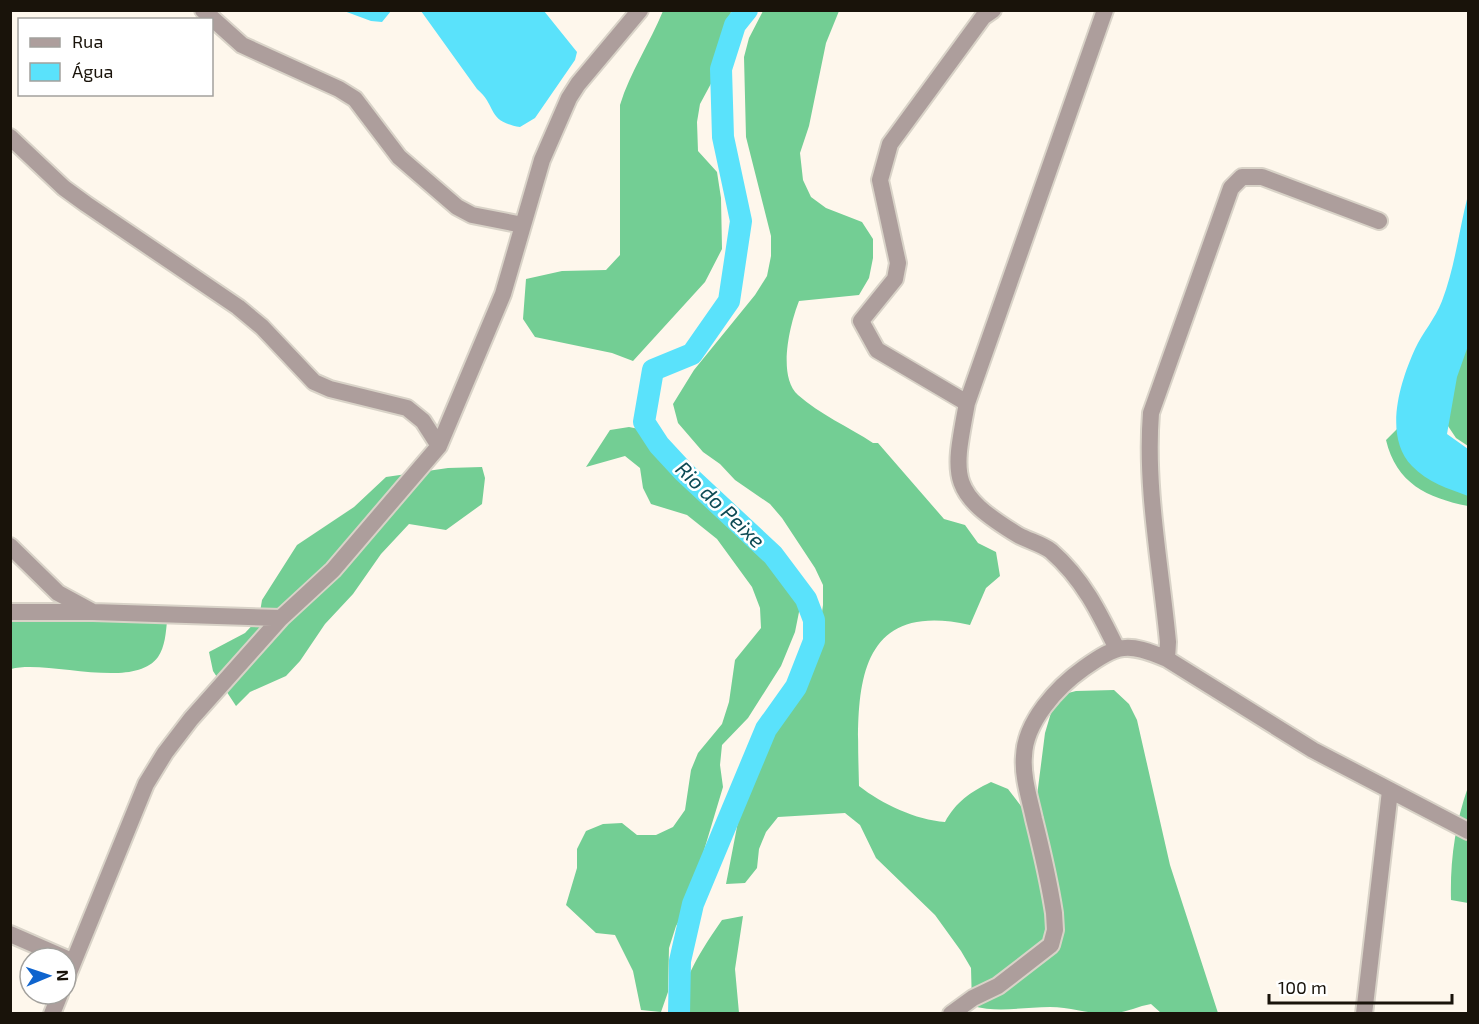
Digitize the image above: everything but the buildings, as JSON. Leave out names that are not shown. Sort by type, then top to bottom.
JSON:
[{"type":"street","points":[[74,946],[146,784],[165,753],[191,719],[281,618],[333,570],[439,446],[503,294],[542,160],[569,98],[640,10]]},
{"type":"street","points":[[967,403],[877,350],[861,321],[895,279],[898,263],[880,180],[890,144],[983,17],[993,10]]},
{"type":"street","points":[[1105,10],[967,403],[957,455],[957,474],[966,494],[993,518],[1020,536],[1048,549],[1066,565],[1087,590],[1117,649]]},
{"type":"street","points":[[213,19],[242,45],[339,89],[355,99],[399,157],[457,207],[472,215],[523,225]]},
{"type":"street","points":[[10,136],[64,188],[150,250],[238,307],[262,327],[314,382],[330,390],[407,408],[423,421],[439,446]]},
{"type":"street","points":[[1167,659],[1168,642],[1150,468],[1151,413],[1231,188],[1242,177],[1262,177],[1379,221]]},
{"type":"street","points":[[10,546],[58,593],[93,612]]},
{"type":"street","points":[[10,612],[93,612],[281,618]]},
{"type":"street","points":[[951,1014],[973,998],[999,987],[1051,945],[1055,930],[1053,903],[1029,799],[1023,757],[1028,734],[1037,717],[1071,677],[1109,650],[1126,647],[1145,650],[1167,659],[1313,750],[1468,831]]},
{"type":"street","points":[[1364,1014],[1390,791]]},
{"type":"street","points":[[10,934],[38,946]]},
{"type":"green space","points":[[663,11],[731,11],[728,37],[714,78],[700,104],[697,122],[698,151],[717,172],[721,198],[722,249],[705,282],[633,361],[612,353],[535,337],[523,319],[526,279],[562,271],[606,270],[620,255],[620,105]]},
{"type":"green space","points":[[763,11],[839,11],[826,43],[809,126],[800,153],[803,180],[811,197],[826,208],[862,222],[873,239],[873,258],[869,278],[859,295],[799,301],[787,349],[788,376],[792,386],[798,395],[815,408],[873,443],[878,443],[944,519],[965,525],[978,543],[996,552],[1000,576],[986,588],[970,625],[930,621],[901,627],[881,641],[868,663],[861,690],[858,721],[859,786],[900,810],[934,821],[945,822],[964,798],[991,782],[1008,789],[1021,806],[1037,796],[1045,733],[1056,696],[1076,691],[1114,690],[1129,704],[1137,720],[1170,865],[1218,1013],[1161,1013],[1151,1004],[1107,1014],[1058,1007],[1001,1009],[972,1006],[971,968],[961,951],[935,915],[876,858],[860,825],[845,813],[778,817],[766,832],[759,849],[757,868],[745,883],[726,884],[741,806],[754,767],[815,663],[823,605],[823,585],[815,568],[782,518],[770,504],[735,480],[720,464],[703,452],[678,423],[673,404],[694,370],[755,295],[767,276],[771,256],[771,236],[746,137],[744,57],[749,38]]},
{"type":"green space","points":[[1468,307],[1468,446],[1456,438],[1444,420]]},
{"type":"green space","points":[[1401,425],[1468,467],[1468,506],[1427,493],[1406,478],[1397,467],[1386,440]]},
{"type":"green space","points":[[629,427],[649,431],[721,493],[791,574],[799,593],[799,612],[795,632],[781,666],[748,718],[722,745],[720,765],[723,787],[687,907],[676,926],[669,948],[668,992],[661,1012],[641,1010],[633,971],[615,935],[596,933],[566,905],[577,868],[577,849],[586,831],[603,824],[622,823],[637,835],[656,835],[673,827],[685,810],[691,770],[698,753],[722,724],[729,702],[735,660],[761,628],[760,608],[752,587],[717,539],[687,515],[651,504],[643,488],[640,468],[625,456],[586,467],[610,430]]},
{"type":"green space","points":[[482,467],[485,478],[482,504],[446,530],[409,524],[381,554],[353,594],[325,624],[300,661],[286,676],[250,692],[236,706],[213,671],[209,652],[245,633],[259,618],[262,600],[297,545],[354,507],[386,477],[448,468]]},
{"type":"green space","points":[[37,617],[167,621],[165,639],[158,657],[146,667],[130,672],[89,672],[27,667],[11,669],[11,622]]},
{"type":"green space","points":[[1468,787],[1468,903],[1451,900],[1451,885],[1457,829]]},
{"type":"green space","points":[[743,916],[735,969],[739,1013],[680,1013],[681,1001],[689,976],[708,941],[722,920]]},
{"type":"water","points":[[344,11],[391,11],[382,22],[371,21]]},
{"type":"water","points":[[421,11],[544,11],[577,52],[575,60],[535,118],[520,127],[509,124],[497,117]]},
{"type":"water","points":[[1468,195],[1468,346],[1457,377],[1447,434],[1468,449],[1468,496],[1431,481],[1412,466],[1403,454],[1396,424],[1400,393],[1409,362],[1439,308],[1446,288]]},
{"type":"waterway","name":"Rio do Peixe","points":[[679,1014],[680,961],[693,904],[766,729],[796,687],[814,641],[814,620],[806,599],[773,555],[684,472],[659,445],[644,422],[653,370],[692,354],[729,301],[741,221],[723,137],[721,69],[735,25],[747,10]]}]
